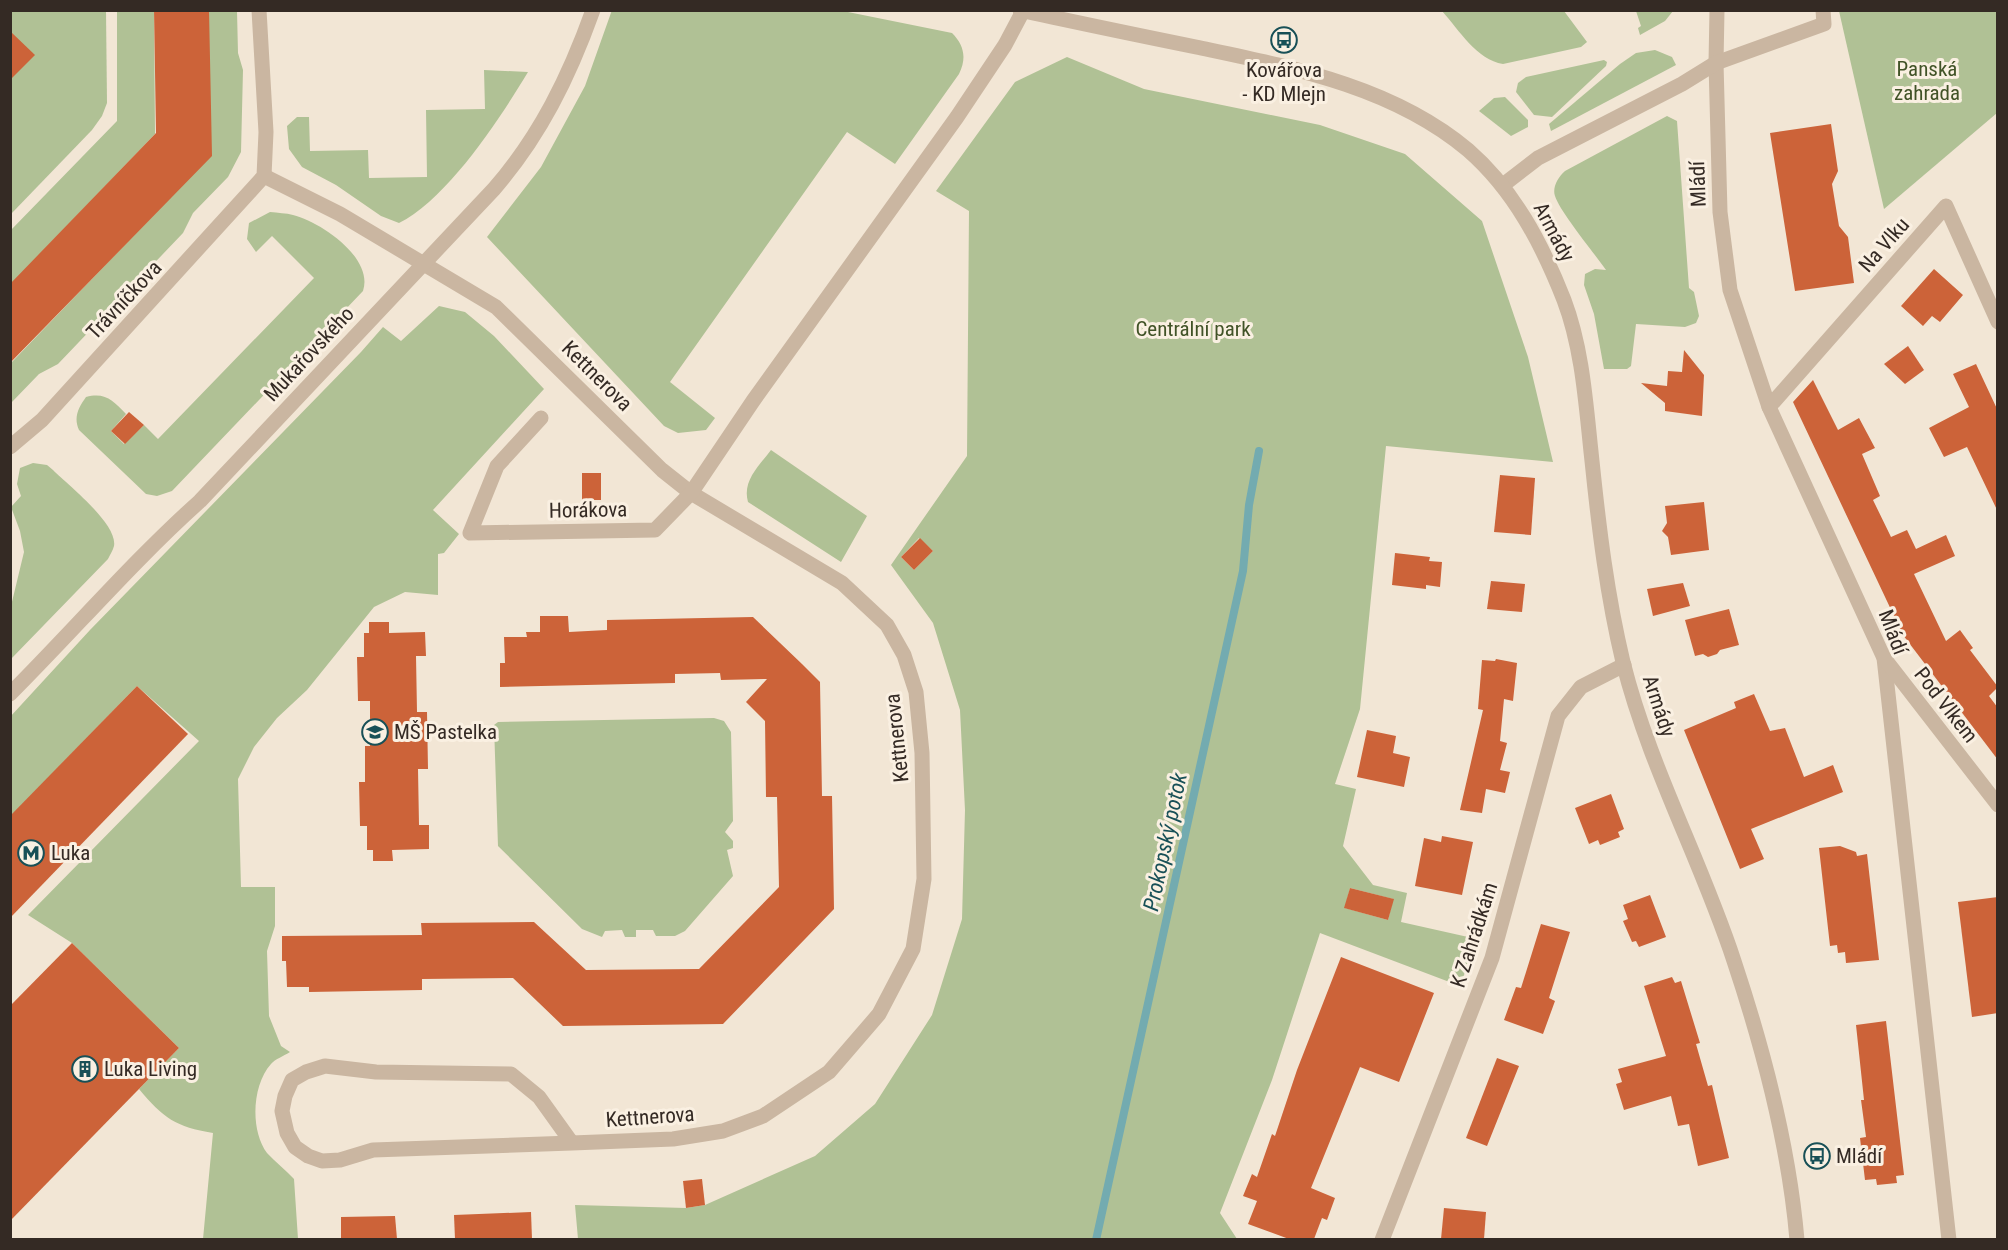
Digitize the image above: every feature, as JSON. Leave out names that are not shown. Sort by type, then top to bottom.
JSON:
[{"type":"street","points":[[260,10],[266,132],[264,176],[340,213],[423,264]]},
{"type":"street","name":"Mukařovského","points":[[10,694],[86,618],[158,538],[200,501],[518,161],[558,95],[577,56],[593,10]]},
{"type":"street","name":"Mládí","points":[[1718,10],[1716,63],[1720,212],[1730,290],[1769,407],[1884,658],[1949,1239]]},
{"type":"street","points":[[1503,185],[1538,158],[1682,84],[1716,63],[1824,24],[1823,10]]},
{"type":"street","name":"Horákova","points":[[541,418],[497,466],[471,533],[655,530],[691,493],[760,392],[983,79],[1022,11]]},
{"type":"street","name":"Armády","points":[[1022,11],[1247,58],[1367,91],[1417,114],[1445,132],[1471,153],[1503,185],[1538,239],[1566,305],[1583,378],[1603,571],[1624,665],[1646,736],[1734,961],[1784,1145],[1793,1192],[1797,1239]]},
{"type":"street","name":"Trávníčkova","points":[[10,447],[42,420],[264,176]]},
{"type":"street","name":"Na Vlku","points":[[1769,407],[1946,206],[1998,322]]},
{"type":"street","name":"Kettnerova","points":[[423,264],[496,307],[662,470],[691,493],[842,583],[887,625],[904,655],[916,692],[924,813],[924,879],[912,949],[879,1014],[829,1072],[763,1116],[723,1131],[673,1139],[573,1143],[373,1150],[340,1160],[322,1161],[308,1156],[296,1147],[287,1133],[282,1111],[292,1080],[306,1072],[325,1066],[376,1072],[511,1074],[539,1097],[573,1143]]},
{"type":"street","name":"Pod Vlkem","points":[[1884,658],[1998,805]]},
{"type":"street","name":"K Zahrádkám","points":[[1382,1239],[1492,958],[1558,716],[1581,687],[1624,665]]},
{"type":"green space","points":[[612,10],[843,11],[952,33],[962,47],[963,63],[959,74],[895,164],[847,132],[670,382],[715,418],[706,430],[678,433],[664,426],[487,237],[541,167],[585,86]]},
{"type":"green space","points":[[1636,10],[1673,11],[1665,21],[1640,35],[1638,28],[1641,26]]},
{"type":"green space","points":[[11,11],[106,11],[107,103],[102,116],[92,130],[11,214]]},
{"type":"green space","points":[[117,11],[154,11],[155,134],[11,284],[11,230],[117,121]]},
{"type":"green space","points":[[209,11],[237,11],[238,53],[243,70],[241,152],[228,177],[193,213],[183,233],[58,364],[39,374],[11,403],[11,363],[195,172]]},
{"type":"green space","points":[[1442,11],[1564,11],[1587,42],[1581,47],[1503,64],[1485,57]]},
{"type":"green space","name":"Panská zahrada","points":[[1839,11],[1997,11],[1997,113],[1884,209]]},
{"type":"green space","points":[[1655,50],[1672,57],[1676,65],[1551,131],[1549,124],[1620,64],[1636,53]]},
{"type":"green space","name":"Centrální park","points":[[1067,57],[1144,89],[1320,125],[1405,154],[1482,221],[1528,357],[1553,462],[1386,446],[1360,709],[1335,784],[1356,789],[1343,846],[1373,885],[1407,893],[1401,922],[1477,939],[1460,986],[1320,933],[1272,1080],[1220,1213],[1237,1239],[578,1239],[575,1205],[686,1208],[705,1205],[815,1156],[875,1104],[932,1015],[962,919],[965,810],[960,710],[933,623],[891,565],[967,456],[969,211],[936,191],[1015,82]],"holes":[[[919,538],[933,551],[914,570],[901,557]],[[1350,888],[1393,899],[1388,920],[1345,908]]]},
{"type":"green space","points":[[1604,60],[1607,62],[1606,66],[1552,117],[1534,115],[1516,92],[1518,83],[1526,77]]},
{"type":"green space","points":[[484,70],[528,72],[487,134],[454,177],[436,196],[399,223],[381,216],[336,185],[302,167],[289,149],[287,126],[297,117],[309,117],[310,151],[368,150],[369,178],[427,177],[426,110],[485,109]]},
{"type":"green space","points":[[1505,97],[1528,120],[1528,127],[1511,136],[1479,111],[1494,98]]},
{"type":"green space","points":[[1667,116],[1677,121],[1689,288],[1694,292],[1699,316],[1696,323],[1685,327],[1636,324],[1631,366],[1627,369],[1604,369],[1594,314],[1584,285],[1585,274],[1595,269],[1606,270],[1558,203],[1554,193],[1555,186],[1565,171]]},
{"type":"green space","points":[[270,212],[290,214],[304,219],[343,243],[361,266],[364,279],[363,291],[172,491],[157,496],[146,494],[79,430],[77,416],[79,408],[86,397],[104,397],[126,414],[111,431],[124,444],[144,425],[158,439],[314,278],[272,236],[256,252],[247,239],[249,223]]},
{"type":"green space","points":[[439,306],[465,312],[494,336],[544,389],[433,510],[459,534],[444,553],[438,554],[438,595],[405,592],[374,607],[307,690],[277,718],[254,747],[238,779],[241,887],[275,887],[275,926],[267,951],[269,1016],[281,1046],[290,1052],[273,1062],[265,1073],[257,1095],[256,1120],[258,1132],[267,1153],[294,1179],[298,1239],[203,1239],[213,1133],[189,1128],[171,1120],[139,1089],[179,1048],[72,943],[28,915],[199,741],[137,686],[11,816],[10,717],[90,630],[383,327],[401,341]]},
{"type":"green space","points":[[771,450],[867,516],[841,562],[748,502],[749,481]]},
{"type":"green space","points":[[33,463],[47,465],[91,505],[108,527],[114,546],[108,559],[11,659],[11,606],[24,552],[20,531],[11,507],[21,496],[17,484],[20,468]]},
{"type":"green space","points":[[714,718],[724,721],[731,732],[733,821],[725,832],[733,841],[733,848],[727,850],[733,876],[685,931],[675,936],[656,936],[653,930],[636,930],[636,937],[625,937],[622,930],[605,931],[602,937],[582,929],[498,846],[494,725],[498,722]]},
{"type":"building","points":[[154,10],[209,10],[212,156],[10,363],[10,284],[156,133]]},
{"type":"building","points":[[10,31],[35,55],[10,80]]},
{"type":"building","points":[[1831,124],[1838,171],[1832,184],[1839,226],[1848,237],[1854,283],[1795,291],[1770,133]]},
{"type":"building","points":[[1934,269],[1963,295],[1940,322],[1932,316],[1923,326],[1901,306]]},
{"type":"building","points":[[1908,346],[1924,370],[1905,384],[1884,364]]},
{"type":"building","points":[[1684,350],[1704,375],[1702,416],[1665,411],[1665,403],[1641,383],[1667,386],[1668,371],[1682,372]]},
{"type":"building","points":[[1976,364],[1998,411],[1998,512],[1967,447],[1944,457],[1929,428],[1969,407],[1953,374]]},
{"type":"building","points":[[1813,380],[1838,430],[1859,418],[1875,448],[1862,454],[1880,496],[1873,500],[1891,537],[1907,530],[1916,549],[1946,535],[1955,556],[1914,574],[1946,641],[1960,630],[1973,648],[1970,650],[1998,687],[1989,696],[1998,708],[1998,760],[1903,635],[1793,402]]},
{"type":"building","points":[[129,412],[144,425],[125,444],[111,431]]},
{"type":"building","points":[[582,473],[601,473],[601,500],[582,500]]},
{"type":"building","points":[[1500,475],[1535,478],[1531,535],[1494,532]]},
{"type":"building","points":[[1704,502],[1709,550],[1671,555],[1668,537],[1662,531],[1667,523],[1665,506]]},
{"type":"building","points":[[920,538],[933,551],[914,570],[901,557]]},
{"type":"building","points":[[1395,553],[1430,557],[1429,561],[1442,562],[1440,587],[1426,585],[1426,589],[1392,585]]},
{"type":"building","points":[[1491,581],[1525,584],[1522,612],[1487,609]]},
{"type":"building","points":[[1683,583],[1690,606],[1653,616],[1647,589]]},
{"type":"building","points":[[1729,609],[1739,645],[1720,650],[1717,654],[1708,657],[1703,654],[1695,656],[1685,620]]},
{"type":"building","points":[[540,616],[568,616],[569,632],[607,630],[607,620],[753,617],[802,664],[820,682],[822,796],[832,796],[834,909],[723,1024],[563,1026],[513,978],[422,979],[422,990],[309,992],[309,987],[287,987],[286,961],[282,961],[282,936],[422,935],[421,923],[534,922],[586,970],[699,969],[779,887],[777,797],[766,797],[765,721],[746,702],[767,679],[721,680],[720,673],[675,674],[675,683],[500,687],[500,663],[505,663],[504,637],[527,637],[526,632],[540,632]]},
{"type":"building","name":"MŠ Pastelka","points":[[369,622],[389,622],[389,633],[425,632],[426,656],[416,656],[417,712],[427,712],[428,769],[418,769],[419,825],[429,825],[429,849],[392,850],[393,861],[373,861],[373,850],[367,850],[367,826],[360,826],[359,782],[365,782],[365,746],[370,746],[370,701],[358,701],[357,657],[364,657],[364,633],[369,633]]},
{"type":"building","points":[[1496,659],[1517,663],[1513,701],[1504,699],[1500,741],[1507,743],[1500,770],[1510,772],[1505,793],[1486,789],[1482,813],[1460,810],[1483,710],[1478,709],[1482,660],[1495,661]]},
{"type":"building","name":"Luka","points":[[137,686],[188,734],[10,918],[10,816]]},
{"type":"building","points":[[1754,694],[1770,731],[1785,728],[1804,777],[1833,765],[1843,792],[1751,829],[1764,859],[1740,869],[1684,730],[1736,708],[1734,702]]},
{"type":"building","points":[[1367,730],[1396,736],[1393,753],[1410,757],[1404,787],[1357,777]]},
{"type":"building","points":[[1611,794],[1624,829],[1618,832],[1620,837],[1600,845],[1598,840],[1589,844],[1575,808]]},
{"type":"building","points":[[1442,836],[1473,842],[1462,895],[1415,886],[1424,838],[1441,842]]},
{"type":"building","points":[[1840,846],[1856,852],[1857,856],[1867,854],[1879,960],[1846,963],[1845,952],[1838,953],[1837,945],[1830,946],[1819,848]]},
{"type":"building","points":[[1350,888],[1394,899],[1388,920],[1344,908]]},
{"type":"building","points":[[1650,895],[1666,937],[1639,947],[1636,941],[1632,942],[1623,921],[1628,919],[1623,905]]},
{"type":"building","points":[[1998,897],[1998,1013],[1972,1017],[1958,902]]},
{"type":"building","points":[[1541,924],[1570,932],[1549,998],[1555,1001],[1543,1034],[1504,1020],[1516,987],[1521,988]]},
{"type":"building","name":"Luka Living","points":[[72,943],[179,1048],[10,1221],[10,1006]]},
{"type":"building","points":[[1341,957],[1434,993],[1399,1082],[1360,1067],[1311,1188],[1335,1198],[1327,1220],[1322,1218],[1314,1239],[1289,1239],[1248,1224],[1257,1201],[1243,1196],[1252,1174],[1257,1177],[1272,1134],[1275,1136],[1297,1070]]},
{"type":"building","points":[[1672,977],[1675,983],[1681,981],[1700,1043],[1696,1044],[1708,1086],[1712,1085],[1729,1158],[1698,1166],[1689,1124],[1678,1126],[1671,1096],[1624,1110],[1616,1084],[1622,1082],[1618,1069],[1666,1056],[1644,986]]},
{"type":"building","points":[[1886,1021],[1904,1175],[1896,1176],[1897,1183],[1877,1185],[1876,1179],[1865,1180],[1860,1138],[1866,1137],[1861,1100],[1864,1100],[1856,1025]]},
{"type":"building","points":[[1497,1058],[1519,1066],[1487,1146],[1466,1138]]},
{"type":"building","points":[[702,1179],[705,1205],[686,1208],[683,1181]]},
{"type":"building","points":[[1444,1208],[1486,1212],[1484,1239],[1441,1239]]},
{"type":"building","points":[[531,1212],[532,1239],[455,1239],[454,1215]]},
{"type":"building","points":[[395,1216],[397,1239],[341,1239],[341,1217]]},
{"type":"waterway","name":"Prokopský potok","points":[[1096,1240],[1243,571],[1249,505],[1259,451]]},
{"type":"place","name":"Kovářova - KD Mlejn","points":[[1284,40]]},
{"type":"place","name":"MŠ Pastelka","points":[[375,732]]},
{"type":"place","name":"Luka","points":[[31,853]]},
{"type":"place","name":"Luka Living","points":[[85,1069]]},
{"type":"place","name":"Mládí","points":[[1817,1156]]}]
